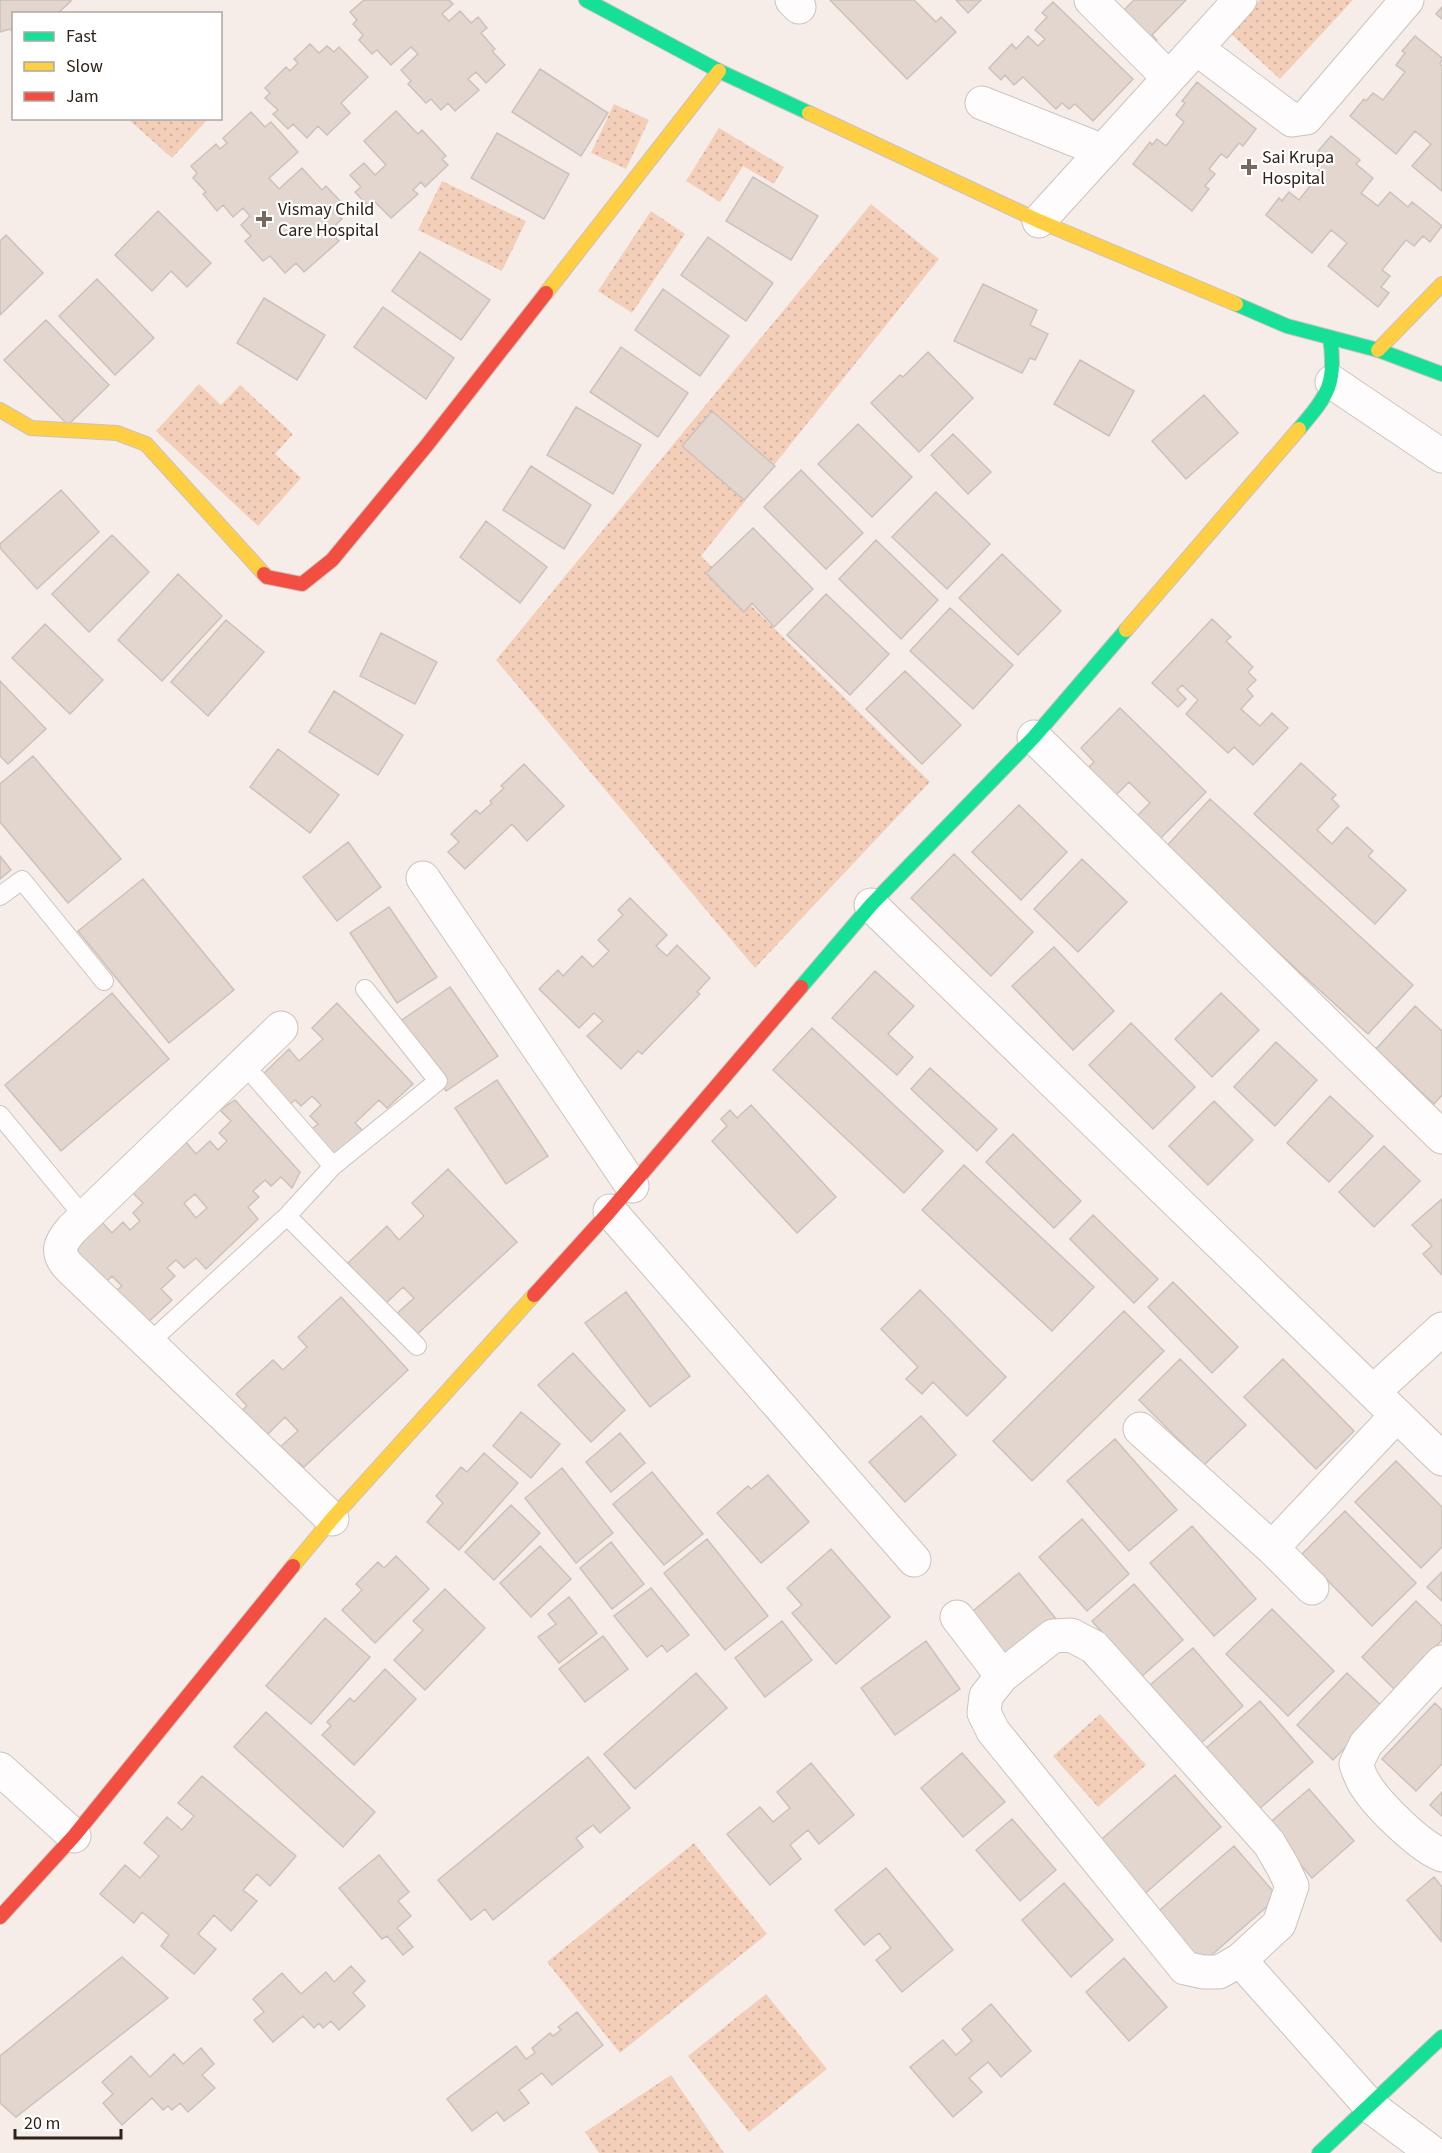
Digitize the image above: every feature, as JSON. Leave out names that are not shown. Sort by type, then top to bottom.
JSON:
[{"type":"street","points":[[586,0],[719,71],[1039,221],[1287,326],[1378,351],[1442,374]]},
{"type":"street","points":[[1091,0],[1169,78]]},
{"type":"street","points":[[1039,221],[1240,0]]},
{"type":"street","points":[[1196,48],[1292,120],[1306,118],[1407,0]]},
{"type":"street","points":[[0,410],[31,428],[117,433],[146,444],[267,577],[302,584],[332,560],[427,445],[719,71]]},
{"type":"street","points":[[982,103],[1102,151]]},
{"type":"street","points":[[1378,351],[1442,284]]},
{"type":"street","points":[[0,1917],[74,1836],[332,1519],[632,1186],[872,905],[1034,737],[1319,406],[1332,382],[1334,364],[1330,338]]},
{"type":"street","points":[[1332,382],[1442,456]]},
{"type":"street","points":[[1034,737],[1442,1137]]},
{"type":"street","points":[[423,878],[632,1186]]},
{"type":"street","points":[[872,905],[1442,1459]]},
{"type":"street","points":[[280,1028],[84,1217],[65,1238],[60,1249],[62,1259],[332,1519]]},
{"type":"street","points":[[610,1211],[914,1560]]},
{"type":"street","points":[[1373,1392],[1442,1329]]},
{"type":"street","points":[[1272,1548],[1396,1415]]},
{"type":"street","points":[[1140,1429],[1272,1548],[1312,1588]]},
{"type":"street","points":[[957,1617],[1002,1676]]},
{"type":"street","points":[[1071,1635],[1094,1647],[1269,1843],[1283,1867],[1292,1886],[1279,1924],[1240,1960],[1219,1972],[1203,1972],[1185,1968],[993,1731],[984,1713],[986,1696],[1002,1676],[1053,1636],[1071,1635]]},
{"type":"street","points":[[1442,1662],[1366,1744],[1356,1764],[1363,1782],[1387,1811],[1430,1851],[1442,1856]]},
{"type":"street","points":[[0,1769],[74,1836]]},
{"type":"street","points":[[1240,1960],[1370,2106],[1433,2153]]},
{"type":"street","points":[[1319,2153],[1442,2037]]},
{"type":"lane","points":[[0,896],[22,880],[104,981]]},
{"type":"lane","points":[[150,1342],[287,1216],[333,1166],[438,1082],[365,989]]},
{"type":"lane","points":[[256,1078],[333,1166]]},
{"type":"lane","points":[[0,1115],[84,1217]]},
{"type":"lane","points":[[287,1216],[417,1346]]},
{"type":"shaded area","points":[[1260,0],[1353,0],[1280,79],[1230,33]]},
{"type":"shaded area","points":[[614,104],[649,120],[626,169],[591,153]]},
{"type":"shaded area","points":[[129,120],[207,120],[172,158]]},
{"type":"shaded area","points":[[719,128],[784,167],[774,184],[743,166],[720,202],[686,181]]},
{"type":"shaded area","points":[[442,181],[526,221],[502,271],[418,230]]},
{"type":"shaded area","points":[[871,204],[939,259],[701,556],[930,782],[755,968],[496,660]]},
{"type":"shaded area","points":[[651,211],[685,234],[632,313],[598,291]]},
{"type":"shaded area","points":[[199,384],[221,405],[240,385],[293,434],[275,454],[301,478],[258,526],[156,431]]},
{"type":"shaded area","points":[[1100,1714],[1146,1765],[1098,1807],[1053,1756]]},
{"type":"shaded area","points":[[694,1843],[767,1934],[620,2053],[547,1962]]},
{"type":"shaded area","points":[[766,1994],[827,2069],[749,2132],[688,2056]]},
{"type":"shaded area","points":[[671,2075],[724,2153],[599,2153],[585,2132]]},
{"type":"building","points":[[0,0],[71,1],[59,12],[12,12],[12,31],[10,29],[0,32]]},
{"type":"building","points":[[364,0],[449,0],[453,4],[442,14],[449,21],[460,11],[471,23],[478,17],[487,28],[481,33],[495,49],[492,51],[505,65],[486,83],[476,72],[468,79],[479,90],[455,111],[448,103],[441,110],[431,99],[426,103],[408,84],[411,81],[401,70],[418,54],[411,47],[391,65],[377,50],[372,54],[359,40],[363,35],[353,24],[357,20],[350,12]]},
{"type":"building","points":[[830,0],[914,0],[936,22],[941,17],[956,32],[907,79]]},
{"type":"building","points":[[956,0],[981,0],[968,13]]},
{"type":"building","points":[[1134,0],[1186,0],[1152,35],[1157,40],[1147,52],[1121,13]]},
{"type":"building","points":[[1053,2],[1133,79],[1093,121],[1075,104],[1069,109],[1062,103],[1056,109],[1023,77],[1014,85],[1005,75],[1001,80],[989,68],[1012,44],[1016,49],[1028,36],[1038,46],[1045,39],[1035,30],[1047,17],[1042,13]]},
{"type":"building","points":[[1442,7],[1442,19],[1436,14]]},
{"type":"building","points":[[1415,36],[1442,58],[1440,64],[1442,66],[1442,191],[1412,166],[1431,144],[1415,131],[1396,154],[1350,116],[1364,99],[1366,101],[1373,93],[1383,100],[1405,72],[1396,65],[1405,53],[1402,51]]},
{"type":"building","points":[[310,44],[319,53],[327,46],[334,52],[339,47],[368,77],[341,103],[350,113],[327,135],[318,126],[307,138],[293,124],[288,129],[273,114],[278,110],[265,98],[270,93],[265,88],[286,67],[290,71],[298,63],[294,59]]},
{"type":"building","points":[[540,69],[608,113],[581,156],[512,112]]},
{"type":"building","points":[[1197,82],[1256,129],[1243,146],[1239,143],[1227,158],[1221,154],[1209,169],[1215,174],[1205,186],[1209,189],[1192,211],[1133,164],[1150,142],[1152,145],[1157,139],[1166,146],[1184,122],[1176,115],[1185,103],[1182,101]]},
{"type":"building","points":[[396,111],[418,134],[422,130],[446,156],[442,159],[448,165],[425,187],[421,182],[413,190],[418,194],[391,218],[375,202],[369,207],[355,192],[361,187],[350,175],[364,163],[375,175],[386,165],[364,141]]},
{"type":"building","points":[[251,112],[265,127],[271,122],[298,152],[269,178],[279,189],[302,168],[322,190],[326,186],[342,203],[334,210],[342,219],[329,231],[339,241],[304,272],[296,263],[285,273],[270,256],[263,261],[245,241],[251,236],[241,225],[250,216],[243,208],[233,217],[223,205],[217,211],[203,194],[206,192],[193,178],[197,173],[191,166],[216,144],[220,149],[227,143],[223,138]]},
{"type":"building","points":[[497,133],[569,174],[544,219],[471,178]]},
{"type":"building","points":[[1331,136],[1360,160],[1356,164],[1373,178],[1361,193],[1378,206],[1390,192],[1408,207],[1412,202],[1442,226],[1430,242],[1423,236],[1414,246],[1406,240],[1382,270],[1390,276],[1381,287],[1389,293],[1378,307],[1328,266],[1347,243],[1331,230],[1312,253],[1266,215],[1279,198],[1282,201],[1289,192],[1299,200],[1321,172],[1312,164],[1321,153],[1318,151]]},
{"type":"building","points":[[753,177],[818,216],[791,260],[726,221]]},
{"type":"building","points":[[158,211],[211,263],[187,287],[171,271],[152,291],[115,255]]},
{"type":"building","points":[[6,235],[43,273],[0,315],[0,241]]},
{"type":"building","points":[[708,237],[773,283],[746,321],[681,275]]},
{"type":"building","points":[[420,252],[490,300],[461,340],[392,291]]},
{"type":"building","points":[[97,279],[154,338],[115,375],[59,316]]},
{"type":"building","points":[[983,284],[1037,310],[1030,325],[1048,334],[1035,360],[1030,358],[1022,373],[954,341]]},
{"type":"building","points":[[663,289],[729,336],[700,376],[635,330]]},
{"type":"building","points":[[264,298],[325,335],[297,380],[237,343]]},
{"type":"building","points":[[383,307],[454,358],[426,399],[354,347]]},
{"type":"building","points":[[46,320],[109,385],[68,425],[4,360]]},
{"type":"building","points":[[621,347],[688,393],[658,437],[590,392]]},
{"type":"building","points":[[928,352],[973,398],[919,452],[871,403],[900,375],[903,377]]},
{"type":"building","points":[[1080,360],[1134,391],[1109,436],[1054,404]]},
{"type":"building","points":[[1204,395],[1238,433],[1186,479],[1152,441]]},
{"type":"building","points":[[576,407],[641,445],[613,494],[547,455]]},
{"type":"building","points":[[712,411],[775,466],[744,500],[682,446]]},
{"type":"building","points":[[858,424],[912,477],[872,517],[818,464]]},
{"type":"building","points":[[953,434],[991,472],[968,494],[931,455]]},
{"type":"building","points":[[531,466],[591,505],[564,549],[503,510]]},
{"type":"building","points":[[801,470],[863,533],[826,569],[764,507]]},
{"type":"building","points":[[61,490],[99,532],[37,589],[0,548],[0,544]]},
{"type":"building","points":[[936,492],[990,544],[947,589],[892,537]]},
{"type":"building","points":[[486,521],[547,567],[520,603],[460,557]]},
{"type":"building","points":[[753,528],[813,589],[774,627],[752,603],[744,612],[706,573]]},
{"type":"building","points":[[112,535],[149,572],[89,632],[52,594]]},
{"type":"building","points":[[876,540],[938,600],[901,639],[839,579]]},
{"type":"building","points":[[1002,554],[1061,611],[1018,655],[959,598]]},
{"type":"building","points":[[178,574],[222,616],[162,681],[118,640]]},
{"type":"building","points":[[826,594],[889,654],[850,695],[787,635]]},
{"type":"building","points":[[950,608],[1013,665],[973,709],[910,651]]},
{"type":"building","points":[[1212,619],[1231,637],[1226,641],[1253,667],[1248,672],[1256,680],[1247,689],[1253,696],[1241,709],[1260,726],[1272,713],[1288,728],[1253,765],[1234,747],[1228,753],[1186,714],[1198,700],[1182,685],[1177,690],[1186,699],[1178,707],[1152,683]]},
{"type":"building","points":[[226,620],[264,652],[208,716],[171,682]]},
{"type":"building","points":[[45,624],[103,680],[70,714],[12,658]]},
{"type":"building","points":[[381,633],[437,662],[415,704],[360,676]]},
{"type":"building","points":[[905,671],[961,725],[922,764],[866,709]]},
{"type":"building","points":[[0,681],[46,729],[8,764],[0,756]]},
{"type":"building","points":[[334,691],[403,735],[378,775],[309,732]]},
{"type":"building","points":[[1120,708],[1206,792],[1156,843],[1133,820],[1150,803],[1129,782],[1112,799],[1084,772],[1094,762],[1081,748]]},
{"type":"building","points":[[278,749],[339,795],[310,833],[250,787]]},
{"type":"building","points":[[33,756],[121,859],[68,903],[0,822],[0,784]]},
{"type":"building","points":[[1301,763],[1336,795],[1332,799],[1339,806],[1317,830],[1332,844],[1347,827],[1373,851],[1368,856],[1406,890],[1375,924],[1254,814]]},
{"type":"building","points":[[524,764],[564,806],[527,841],[512,824],[465,869],[448,852],[459,842],[451,834],[476,810],[480,814],[492,803],[490,801],[504,788],[501,786]]},
{"type":"building","points":[[1210,799],[1413,985],[1368,1034],[1164,849]]},
{"type":"building","points":[[1019,805],[1067,852],[1021,900],[972,852]]},
{"type":"building","points":[[348,842],[381,887],[337,921],[303,877]]},
{"type":"building","points":[[954,854],[1033,932],[991,976],[911,898]]},
{"type":"building","points":[[0,856],[11,870],[0,879]]},
{"type":"building","points":[[1082,859],[1127,902],[1078,952],[1034,909]]},
{"type":"building","points":[[143,879],[234,990],[169,1043],[78,931]]},
{"type":"building","points":[[630,898],[667,935],[656,946],[667,956],[677,945],[710,978],[697,992],[700,994],[642,1054],[638,1051],[621,1069],[587,1036],[603,1021],[594,1013],[579,1028],[539,989],[558,970],[563,976],[582,956],[593,967],[609,951],[598,940],[623,915],[618,910]]},
{"type":"building","points":[[389,907],[437,977],[397,1003],[350,933]]},
{"type":"building","points":[[1054,947],[1114,1011],[1073,1050],[1012,986]]},
{"type":"building","points":[[875,971],[914,1006],[888,1034],[913,1057],[897,1075],[832,1018]]},
{"type":"building","points":[[450,987],[498,1056],[446,1091],[399,1022]]},
{"type":"building","points":[[112,993],[169,1059],[61,1151],[5,1085]]},
{"type":"building","points":[[1221,993],[1259,1030],[1212,1077],[1175,1039]]},
{"type":"building","points":[[337,1003],[413,1084],[387,1108],[379,1100],[355,1123],[363,1131],[336,1156],[312,1129],[318,1124],[310,1116],[321,1105],[312,1096],[301,1106],[295,1100],[289,1105],[261,1076],[289,1049],[299,1061],[323,1039],[312,1028]]},
{"type":"building","points":[[1415,1006],[1442,1031],[1442,1095],[1434,1104],[1376,1049]]},
{"type":"building","points":[[1131,1023],[1195,1087],[1153,1129],[1089,1065]]},
{"type":"building","points":[[812,1028],[943,1151],[904,1193],[773,1070]]},
{"type":"building","points":[[1276,1042],[1317,1080],[1275,1126],[1234,1087]]},
{"type":"building","points":[[930,1068],[997,1129],[977,1151],[911,1089]]},
{"type":"building","points":[[497,1080],[548,1156],[506,1184],[455,1108]]},
{"type":"building","points":[[1330,1096],[1373,1136],[1329,1182],[1287,1143]]},
{"type":"building","points":[[235,1100],[300,1172],[292,1188],[281,1177],[271,1186],[265,1180],[253,1191],[259,1197],[248,1207],[258,1219],[206,1269],[196,1258],[184,1268],[176,1260],[167,1268],[175,1276],[161,1289],[172,1300],[145,1325],[114,1292],[122,1286],[112,1276],[105,1283],[72,1248],[101,1221],[112,1233],[123,1222],[130,1230],[140,1221],[133,1213],[143,1203],[132,1192],[186,1142],[196,1154],[210,1141],[218,1150],[227,1141],[219,1133],[231,1121],[220,1110]],"holes":[[[195,1194],[207,1208],[196,1218],[184,1203]]]},
{"type":"building","points":[[1214,1101],[1253,1140],[1208,1185],[1169,1146]]},
{"type":"building","points":[[751,1105],[836,1197],[797,1233],[712,1141],[727,1126],[721,1119],[730,1110],[737,1118]]},
{"type":"building","points":[[1013,1134],[1081,1201],[1054,1228],[986,1162]]},
{"type":"building","points":[[1384,1146],[1420,1181],[1374,1227],[1339,1192]]},
{"type":"building","points":[[964,1165],[1094,1287],[1052,1331],[922,1210]]},
{"type":"building","points":[[448,1169],[517,1242],[413,1338],[393,1317],[414,1298],[403,1287],[383,1306],[348,1263],[387,1226],[399,1240],[424,1216],[412,1203]]},
{"type":"building","points":[[1442,1199],[1442,1275],[1423,1254],[1432,1246],[1412,1225]]},
{"type":"building","points":[[1093,1215],[1158,1279],[1134,1303],[1070,1239]]},
{"type":"building","points":[[1173,1282],[1238,1347],[1212,1373],[1148,1307]]},
{"type":"building","points":[[920,1290],[1006,1377],[967,1416],[933,1382],[922,1394],[906,1379],[918,1367],[881,1329]]},
{"type":"building","points":[[626,1292],[690,1376],[650,1407],[585,1323]]},
{"type":"building","points":[[341,1297],[408,1370],[304,1467],[298,1462],[294,1466],[278,1449],[298,1431],[285,1417],[266,1436],[242,1410],[247,1406],[236,1394],[273,1360],[283,1370],[307,1347],[298,1337]]},
{"type":"building","points":[[1124,1311],[1164,1351],[1032,1481],[993,1441]]},
{"type":"building","points":[[573,1353],[625,1410],[591,1442],[538,1385]]},
{"type":"building","points":[[1180,1359],[1246,1425],[1204,1465],[1139,1400]]},
{"type":"building","points":[[1283,1359],[1354,1431],[1316,1469],[1244,1397]]},
{"type":"building","points":[[521,1412],[560,1444],[531,1478],[493,1446]]},
{"type":"building","points":[[921,1416],[956,1455],[905,1502],[869,1462]]},
{"type":"building","points":[[620,1433],[645,1463],[611,1492],[586,1462]]},
{"type":"building","points":[[1115,1439],[1177,1510],[1129,1551],[1067,1481]]},
{"type":"building","points":[[484,1453],[518,1483],[459,1550],[427,1522],[443,1503],[436,1496],[461,1467],[467,1472]]},
{"type":"building","points":[[1396,1461],[1442,1507],[1442,1547],[1421,1568],[1355,1502]]},
{"type":"building","points":[[562,1468],[613,1533],[576,1563],[525,1498]]},
{"type":"building","points":[[652,1472],[703,1534],[664,1565],[613,1504]]},
{"type":"building","points":[[768,1475],[809,1522],[761,1563],[717,1513],[748,1486],[751,1489]]},
{"type":"building","points":[[511,1505],[540,1533],[494,1580],[465,1552]]},
{"type":"building","points":[[1345,1511],[1416,1583],[1372,1626],[1302,1554]]},
{"type":"building","points":[[1082,1519],[1129,1574],[1087,1611],[1039,1557]]},
{"type":"building","points":[[1192,1526],[1256,1599],[1214,1636],[1150,1563]]},
{"type":"building","points":[[707,1539],[768,1616],[725,1650],[664,1573]]},
{"type":"building","points":[[611,1542],[644,1584],[612,1609],[580,1568]]},
{"type":"building","points":[[540,1546],[571,1579],[531,1617],[500,1583]]},
{"type":"building","points":[[831,1549],[890,1617],[836,1664],[792,1613],[802,1605],[787,1588]]},
{"type":"building","points":[[396,1556],[429,1589],[375,1643],[342,1610],[362,1590],[356,1584],[378,1562],[384,1568]]},
{"type":"building","points":[[1442,1572],[1442,1601],[1427,1587]]},
{"type":"building","points":[[1019,1573],[1056,1619],[1005,1661],[968,1615]]},
{"type":"building","points":[[1134,1584],[1183,1640],[1141,1677],[1092,1621]]},
{"type":"building","points":[[651,1588],[689,1635],[667,1652],[662,1645],[647,1657],[614,1616]]},
{"type":"building","points":[[445,1589],[485,1628],[425,1690],[394,1660],[423,1630],[413,1621]]},
{"type":"building","points":[[569,1597],[597,1633],[559,1663],[538,1637],[556,1624],[548,1614]]},
{"type":"building","points":[[1416,1601],[1442,1626],[1442,1640],[1395,1690],[1362,1657]]},
{"type":"building","points":[[1272,1609],[1334,1671],[1288,1716],[1226,1654]]},
{"type":"building","points":[[325,1618],[370,1657],[311,1724],[266,1686]]},
{"type":"building","points":[[782,1621],[812,1660],[765,1697],[735,1658]]},
{"type":"building","points":[[603,1636],[628,1669],[585,1702],[559,1669]]},
{"type":"building","points":[[926,1641],[960,1689],[895,1735],[861,1688]]},
{"type":"building","points":[[1193,1648],[1243,1706],[1201,1743],[1150,1685]]},
{"type":"building","points":[[385,1669],[416,1699],[354,1765],[322,1735],[331,1726],[327,1722],[350,1698],[354,1702]]},
{"type":"building","points":[[696,1673],[727,1708],[635,1789],[604,1754]]},
{"type":"building","points":[[1347,1673],[1384,1708],[1333,1760],[1297,1725]]},
{"type":"building","points":[[1260,1701],[1313,1762],[1259,1809],[1206,1748]]},
{"type":"building","points":[[1435,1703],[1442,1710],[1442,1764],[1416,1791],[1382,1759]]},
{"type":"building","points":[[266,1712],[375,1812],[343,1847],[234,1747]]},
{"type":"building","points":[[962,1753],[1005,1802],[963,1837],[921,1788]]},
{"type":"building","points":[[588,1757],[630,1808],[600,1833],[593,1825],[576,1838],[583,1847],[493,1920],[485,1909],[471,1920],[438,1880]]},
{"type":"building","points":[[811,1763],[854,1815],[819,1844],[808,1830],[790,1845],[801,1859],[770,1885],[727,1834],[760,1807],[773,1822],[790,1808],[777,1792]]},
{"type":"building","points":[[1175,1775],[1221,1827],[1141,1897],[1096,1844]]},
{"type":"building","points":[[202,1776],[296,1856],[270,1886],[257,1874],[243,1890],[257,1901],[231,1931],[214,1915],[198,1934],[216,1949],[194,1974],[161,1946],[169,1935],[142,1912],[134,1923],[100,1894],[125,1865],[140,1878],[159,1856],[144,1843],[167,1817],[182,1830],[194,1816],[178,1803]]},
{"type":"building","points":[[1309,1789],[1354,1841],[1312,1878],[1267,1825]]},
{"type":"building","points":[[1442,1792],[1442,1816],[1430,1805]]},
{"type":"building","points":[[1012,1819],[1056,1870],[1020,1901],[976,1850]]},
{"type":"building","points":[[1234,1846],[1278,1897],[1199,1966],[1154,1915]]},
{"type":"building","points":[[379,1855],[409,1892],[398,1901],[411,1916],[397,1928],[413,1947],[403,1955],[387,1936],[382,1939],[339,1888]]},
{"type":"building","points":[[886,1868],[953,1950],[902,1992],[876,1960],[891,1948],[879,1933],[864,1945],[835,1910]]},
{"type":"building","points":[[1434,1877],[1442,1887],[1441,1941],[1407,1900]]},
{"type":"building","points":[[1064,1883],[1113,1940],[1071,1977],[1022,1920]]},
{"type":"building","points":[[122,1957],[168,1998],[16,2117],[0,2103],[0,2056]]},
{"type":"building","points":[[1124,1958],[1167,2007],[1129,2041],[1086,1992]]},
{"type":"building","points":[[351,1966],[365,1981],[353,1993],[365,2006],[339,2030],[331,2021],[323,2028],[319,2023],[314,2028],[303,2016],[273,2042],[254,2020],[264,2012],[253,1999],[282,1973],[301,1994],[326,1972],[334,1982]]},
{"type":"building","points":[[991,2004],[1031,2051],[1001,2077],[988,2062],[969,2078],[982,2092],[953,2117],[910,2067],[943,2040],[956,2055],[972,2041],[962,2029]]},
{"type":"building","points":[[577,2012],[603,2045],[552,2085],[542,2073],[519,2090],[529,2103],[504,2121],[497,2112],[472,2131],[447,2099],[516,2046],[526,2059],[535,2053],[532,2048],[550,2033],[553,2036],[561,2030],[558,2027]]},
{"type":"building","points":[[201,2048],[214,2064],[202,2075],[215,2088],[188,2112],[180,2103],[172,2110],[168,2106],[163,2110],[152,2098],[122,2125],[103,2103],[113,2094],[102,2082],[131,2056],[150,2077],[174,2054],[183,2064]]},
{"type":"traffic: fast","points":[[586,0],[719,71],[809,113]]},
{"type":"traffic: fast","points":[[1236,304],[1287,326],[1378,350],[1442,374]]},
{"type":"traffic: fast","points":[[1299,429],[1317,407],[1328,388],[1332,366],[1330,338]]},
{"type":"traffic: fast","points":[[801,987],[871,905],[1034,737],[1126,630]]},
{"type":"traffic: fast","points":[[1319,2153],[1442,2037]]},
{"type":"traffic: slow","points":[[546,293],[719,71]]},
{"type":"traffic: slow","points":[[809,113],[1039,221],[1236,304]]},
{"type":"traffic: slow","points":[[1378,350],[1442,284]]},
{"type":"traffic: slow","points":[[0,410],[31,428],[117,433],[146,444],[264,574]]},
{"type":"traffic: slow","points":[[1126,630],[1299,429]]},
{"type":"traffic: slow","points":[[293,1566],[332,1519],[534,1295]]},
{"type":"traffic: jam","points":[[264,574],[267,577],[302,584],[332,560],[427,445],[546,293]]},
{"type":"traffic: jam","points":[[534,1295],[610,1211],[801,987]]},
{"type":"traffic: jam","points":[[0,1917],[74,1836],[293,1566]]},
{"type":"place","name":"Sai Krupa Hospital","points":[[1249,167]]},
{"type":"place","name":"Vismay Child Care Hospital","points":[[264,219]]}]
